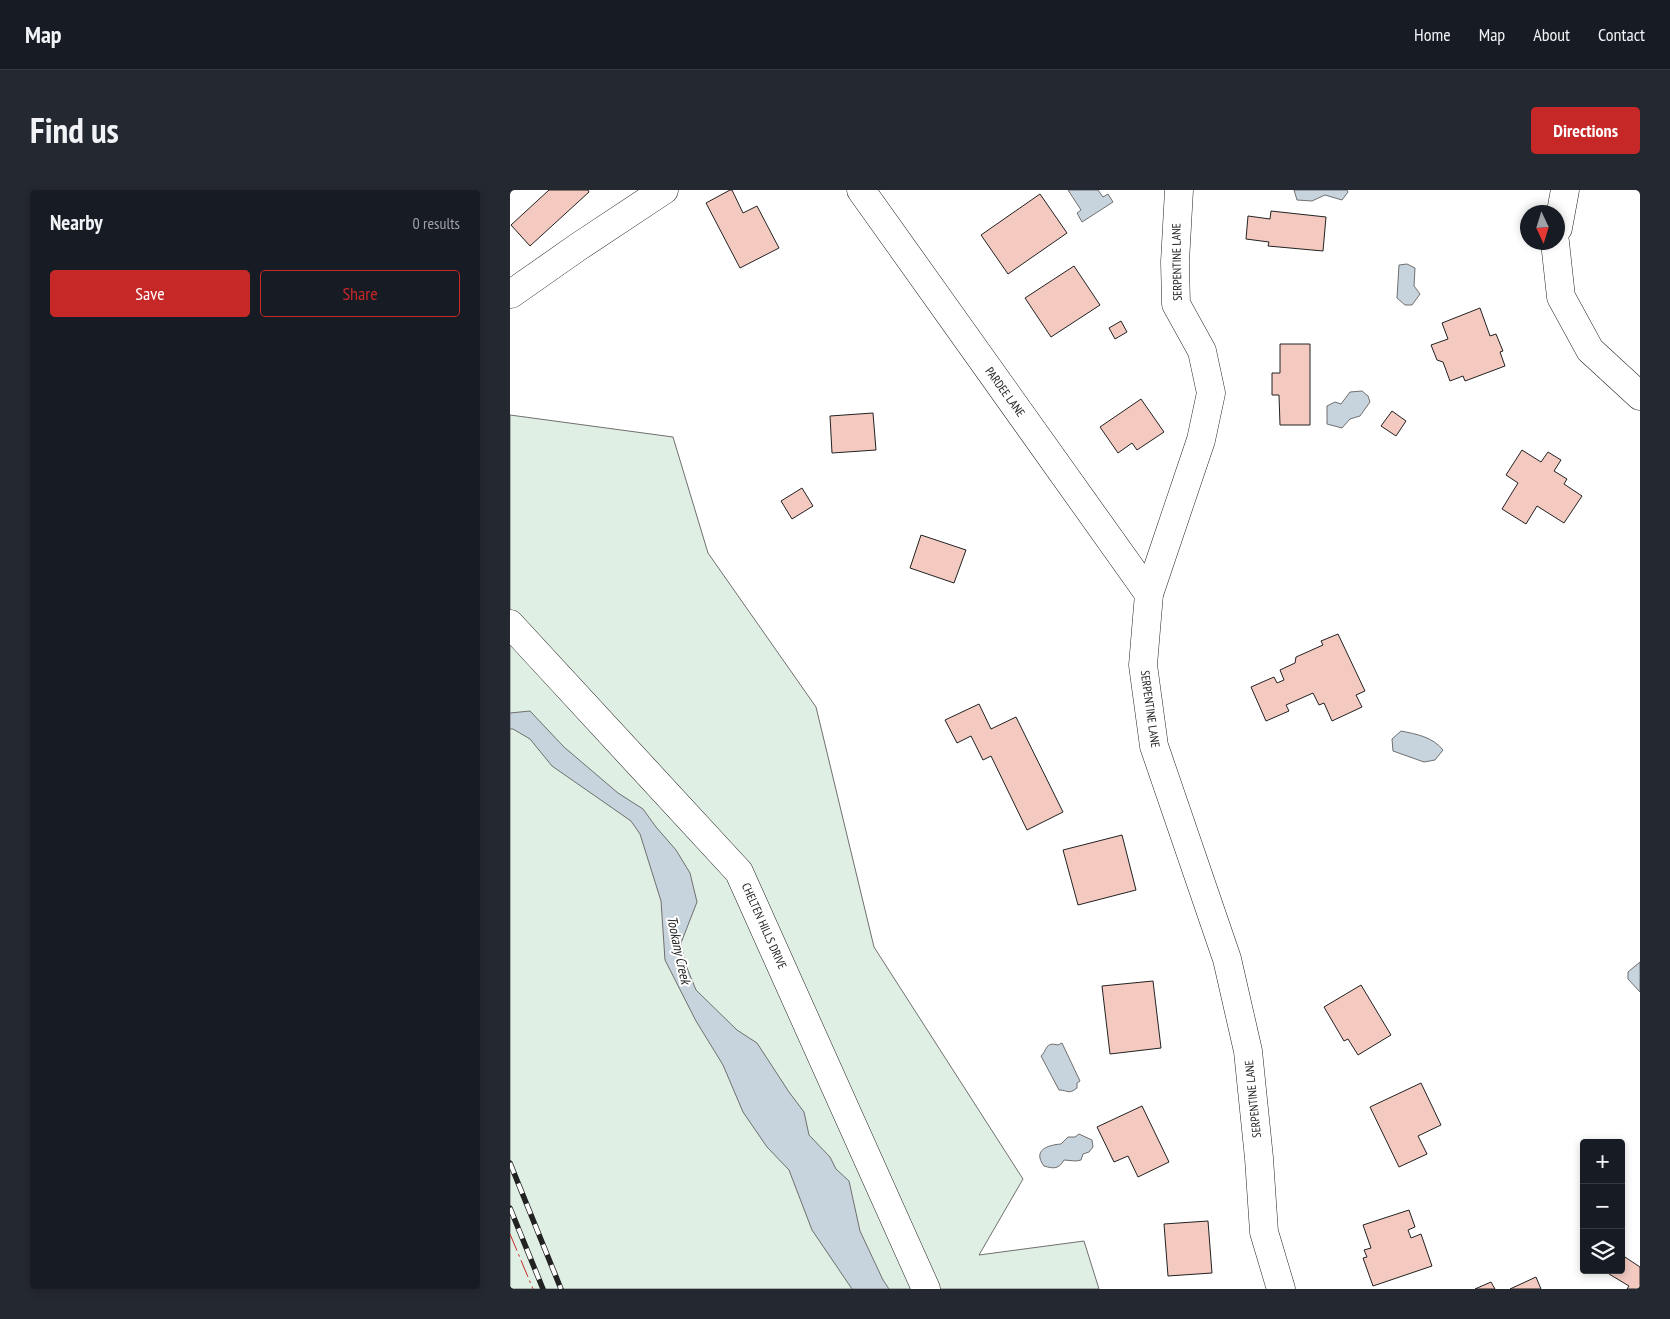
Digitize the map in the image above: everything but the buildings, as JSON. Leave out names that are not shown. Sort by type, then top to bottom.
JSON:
[{"type":"street","points":[[511,294],[664,190]]},
{"type":"street","name":"PARDEE LANE","points":[[861,190],[1150,594]]},
{"type":"street","name":"SERPENTINE LANE","points":[[1179,190],[1175,262],[1176,304],[1202,350],[1211,393],[1201,440],[1150,594],[1143,666],[1154,746],[1227,959],[1248,1051],[1259,1158],[1264,1232],[1281,1289]]},
{"type":"street","points":[[1562,205],[1565,190]]},
{"type":"street","points":[[1556,250],[1561,297],[1590,350],[1640,396]]},
{"type":"street","name":"CHELTEN HILLS DRIVE","points":[[510,624],[739,872],[926,1289]]},
{"type":"green space","points":[[510,415],[673,437],[708,553],[816,707],[874,947],[1023,1179],[979,1255],[1084,1241],[1099,1289],[510,1289]]},
{"type":"water","points":[[1068,190],[1098,190],[1103,197],[1108,194],[1113,202],[1082,222],[1077,213],[1081,210]]},
{"type":"water","points":[[1294,190],[1347,190],[1348,192],[1342,200],[1325,195],[1312,201],[1297,200]]},
{"type":"water","points":[[1407,264],[1415,268],[1414,286],[1420,294],[1412,305],[1405,305],[1397,298],[1399,265]]},
{"type":"water","points":[[1362,391],[1368,396],[1370,402],[1360,416],[1350,419],[1342,428],[1327,424],[1327,406],[1335,402],[1341,404],[1350,392]]},
{"type":"water","name":"Tookany Creek","points":[[530,711],[564,747],[618,793],[643,809],[676,850],[690,873],[697,902],[681,943],[685,963],[696,990],[737,1030],[757,1043],[804,1112],[809,1135],[830,1157],[836,1169],[849,1181],[860,1231],[889,1289],[852,1289],[812,1230],[789,1170],[767,1147],[743,1112],[723,1065],[696,1021],[665,960],[661,901],[640,834],[631,821],[552,766],[530,739],[510,729],[510,713]]},
{"type":"water","points":[[1401,731],[1429,739],[1443,750],[1435,760],[1424,762],[1393,751],[1392,739]]},
{"type":"water","points":[[1640,962],[1640,992],[1628,979],[1628,972]]},
{"type":"water","points":[[1062,1043],[1080,1081],[1077,1083],[1077,1088],[1070,1092],[1059,1090],[1041,1056],[1048,1045]]},
{"type":"water","points":[[1079,1134],[1092,1140],[1093,1147],[1089,1152],[1083,1154],[1081,1160],[1064,1160],[1056,1168],[1044,1166],[1040,1156],[1043,1149],[1061,1144],[1068,1137],[1075,1137]]},
{"type":"railway","points":[[510,1163],[561,1289]]},
{"type":"railway","points":[[510,1208],[543,1289]]},
{"type":"power","points":[[510,1234],[533,1289]]}]
